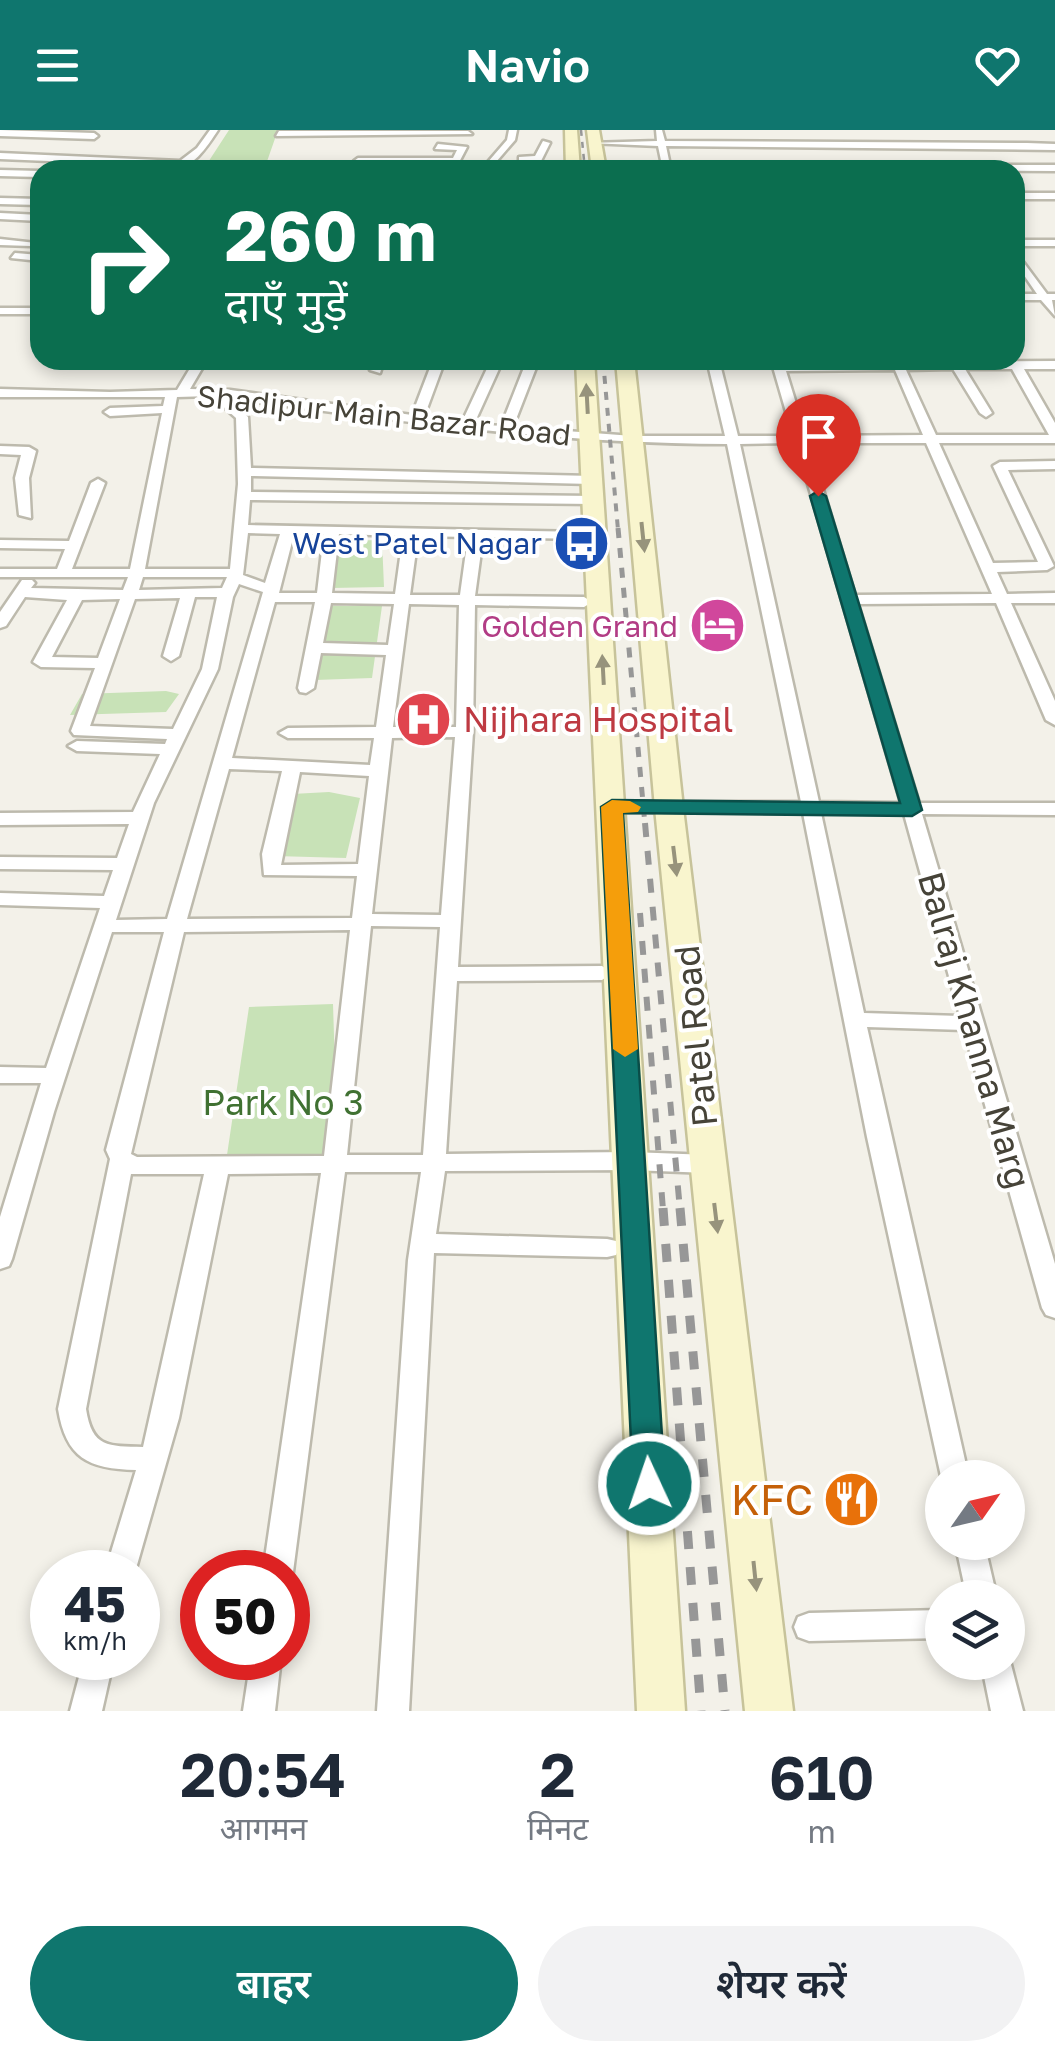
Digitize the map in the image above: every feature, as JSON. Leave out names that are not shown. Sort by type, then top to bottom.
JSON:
[{"type":"main road","points":[[570,130],[572,160]]},
{"type":"main road","name":"Patel Road","points":[[586,370],[661,1711]]},
{"type":"main road","name":"Patel Road","points":[[626,370],[669,808],[769,1711]]},
{"type":"street","points":[[187,160],[214,130]]},
{"type":"street","points":[[494,160],[511,140],[513,130]]},
{"type":"street","points":[[659,130],[666,160]]},
{"type":"street","points":[[703,130],[713,160]]},
{"type":"street","points":[[787,130],[798,160]]},
{"type":"street","points":[[843,130],[861,160]]},
{"type":"street","points":[[929,130],[949,160]]},
{"type":"street","points":[[1013,130],[1049,168]]},
{"type":"street","points":[[9,132],[99,133]]},
{"type":"street","points":[[13,157],[47,132]]},
{"type":"street","points":[[280,132],[276,143],[329,141],[370,134],[468,132],[457,160]]},
{"type":"street","points":[[80,147],[99,133]]},
{"type":"street","points":[[370,134],[374,160]]},
{"type":"street","points":[[408,160],[413,134]]},
{"type":"street","points":[[424,160],[427,134]]},
{"type":"street","points":[[593,137],[662,144],[1055,148]]},
{"type":"street","points":[[528,160],[538,159],[546,142]]},
{"type":"street","points":[[0,146],[26,148]]},
{"type":"street","points":[[425,147],[455,160]]},
{"type":"street","points":[[360,160],[370,148]]},
{"type":"street","points":[[341,159],[345,160]]},
{"type":"street","points":[[0,160],[77,160]]},
{"type":"street","points":[[0,173],[30,176]]},
{"type":"street","points":[[14,201],[30,186]]},
{"type":"street","points":[[1025,196],[1055,196]]},
{"type":"street","points":[[0,200],[30,200]]},
{"type":"street","points":[[18,217],[30,205]]},
{"type":"street","points":[[0,216],[30,218]]},
{"type":"street","points":[[0,242],[30,241]]},
{"type":"street","points":[[1025,243],[1055,243]]},
{"type":"street","points":[[30,245],[15,256],[30,257]]},
{"type":"street","points":[[1025,267],[1049,297],[1055,314]]},
{"type":"street","points":[[0,311],[30,311]]},
{"type":"street","points":[[1025,364],[1055,364]]},
{"type":"street","points":[[177,742],[80,731],[137,573],[174,398],[193,370]]},
{"type":"street","points":[[418,417],[435,370]]},
{"type":"street","points":[[467,426],[492,370]]},
{"type":"street","points":[[506,430],[529,370]]},
{"type":"street","points":[[715,370],[951,1460]]},
{"type":"street","name":"Balraj Khanna Marg","points":[[780,370],[1055,1308]]},
{"type":"street","points":[[900,370],[1055,720]]},
{"type":"street","points":[[960,370],[986,413]]},
{"type":"street","points":[[1018,370],[1055,436]]},
{"type":"street","points":[[17,392],[25,382],[24,376]]},
{"type":"street","name":"Shadipur Main Bazar Road","points":[[0,393],[174,398],[230,394],[467,426],[633,440],[1055,436]]},
{"type":"street","points":[[0,1258],[140,818],[210,669],[233,581],[245,472],[242,417],[224,402],[230,394]]},
{"type":"street","points":[[110,412],[174,398]]},
{"type":"street","points":[[0,450],[29,451],[22,478],[26,515]]},
{"type":"street","points":[[987,568],[1047,566],[1000,466],[1055,464]]},
{"type":"street","points":[[245,472],[592,490]]},
{"type":"street","points":[[63,573],[98,484]]},
{"type":"street","points":[[243,496],[592,490]]},
{"type":"street","points":[[240,530],[579,535]]},
{"type":"street","points":[[155,1459],[108,1457],[86,1450],[74,1433],[72,1409],[122,1160],[118,1150],[175,927],[288,530]]},
{"type":"street","points":[[306,688],[332,530]]},
{"type":"street","points":[[281,1550],[334,1167],[379,770],[411,532]]},
{"type":"street","points":[[394,1711],[422,1243],[434,1165],[464,732],[468,599],[476,533]]},
{"type":"street","points":[[0,544],[74,544]]},
{"type":"street","points":[[0,573],[137,573],[233,581],[271,594],[324,597],[584,602]]},
{"type":"street","points":[[0,623],[12,598],[33,573]]},
{"type":"street","points":[[12,598],[189,593],[233,581]]},
{"type":"street","points":[[171,656],[189,593]]},
{"type":"street","points":[[77,596],[42,662],[102,664]]},
{"type":"street","points":[[849,600],[1055,598]]},
{"type":"street","points":[[314,648],[397,650]]},
{"type":"street","points":[[367,870],[272,871],[290,725],[384,733],[464,732]]},
{"type":"street","points":[[77,746],[177,742]]},
{"type":"street","points":[[222,763],[379,770]]},
{"type":"street","points":[[612,807],[1055,809]]},
{"type":"street","points":[[0,820],[140,818]]},
{"type":"street","points":[[0,863],[124,864]]},
{"type":"street","points":[[0,898],[112,902]]},
{"type":"street","points":[[104,926],[451,921]]},
{"type":"street","points":[[447,974],[602,972]]},
{"type":"street","points":[[855,1020],[973,1023]]},
{"type":"street","points":[[0,1075],[56,1076]]},
{"type":"street","points":[[122,1160],[132,1166],[334,1167],[631,1161],[709,1164]]},
{"type":"street","points":[[127,1550],[155,1459],[218,1166]]},
{"type":"street","points":[[422,1243],[607,1248]]},
{"type":"street","points":[[809,1627],[925,1624]]},
{"type":"street","points":[[86,1711],[94,1680]]},
{"type":"street","points":[[259,1711],[263,1680]]},
{"type":"street","points":[[1000,1680],[1006,1711]]},
{"type":"green space","points":[[229,130],[278,130],[268,160],[210,160]]},
{"type":"green space","points":[[382,540],[384,587],[331,588],[335,541]]},
{"type":"green space","points":[[325,606],[382,606],[372,678],[315,680]]},
{"type":"green space","points":[[82,694],[179,694],[166,712],[70,715]]},
{"type":"green space","points":[[329,792],[360,798],[346,858],[275,856],[292,794]]},
{"type":"green space","name":"Park No 3","points":[[333,1004],[335,1068],[327,1157],[227,1155],[249,1007]]},
{"type":"railway","points":[[581,130],[584,160]]},
{"type":"railway","points":[[604,370],[618,530]]},
{"type":"railway","points":[[618,528],[645,825]]},
{"type":"railway","points":[[645,823],[680,1210]]},
{"type":"railway","points":[[640,913],[663,1210]]},
{"type":"railway","points":[[663,1208],[701,1711]]},
{"type":"railway","points":[[680,1208],[725,1711]]},
{"type":"slow traffic","points":[[625,1049],[612,807],[630,807]]},
{"type":"place","name":"West Patel Nagar","points":[[581,543]]},
{"type":"place","name":"Golden Grand","points":[[717,626]]},
{"type":"place","name":"Nijhara Hospital","points":[[424,719]]},
{"type":"place","name":"KFC","points":[[852,1499]]},
{"type":"route","points":[[649,1484],[612,807],[912,810],[818,496]]}]
